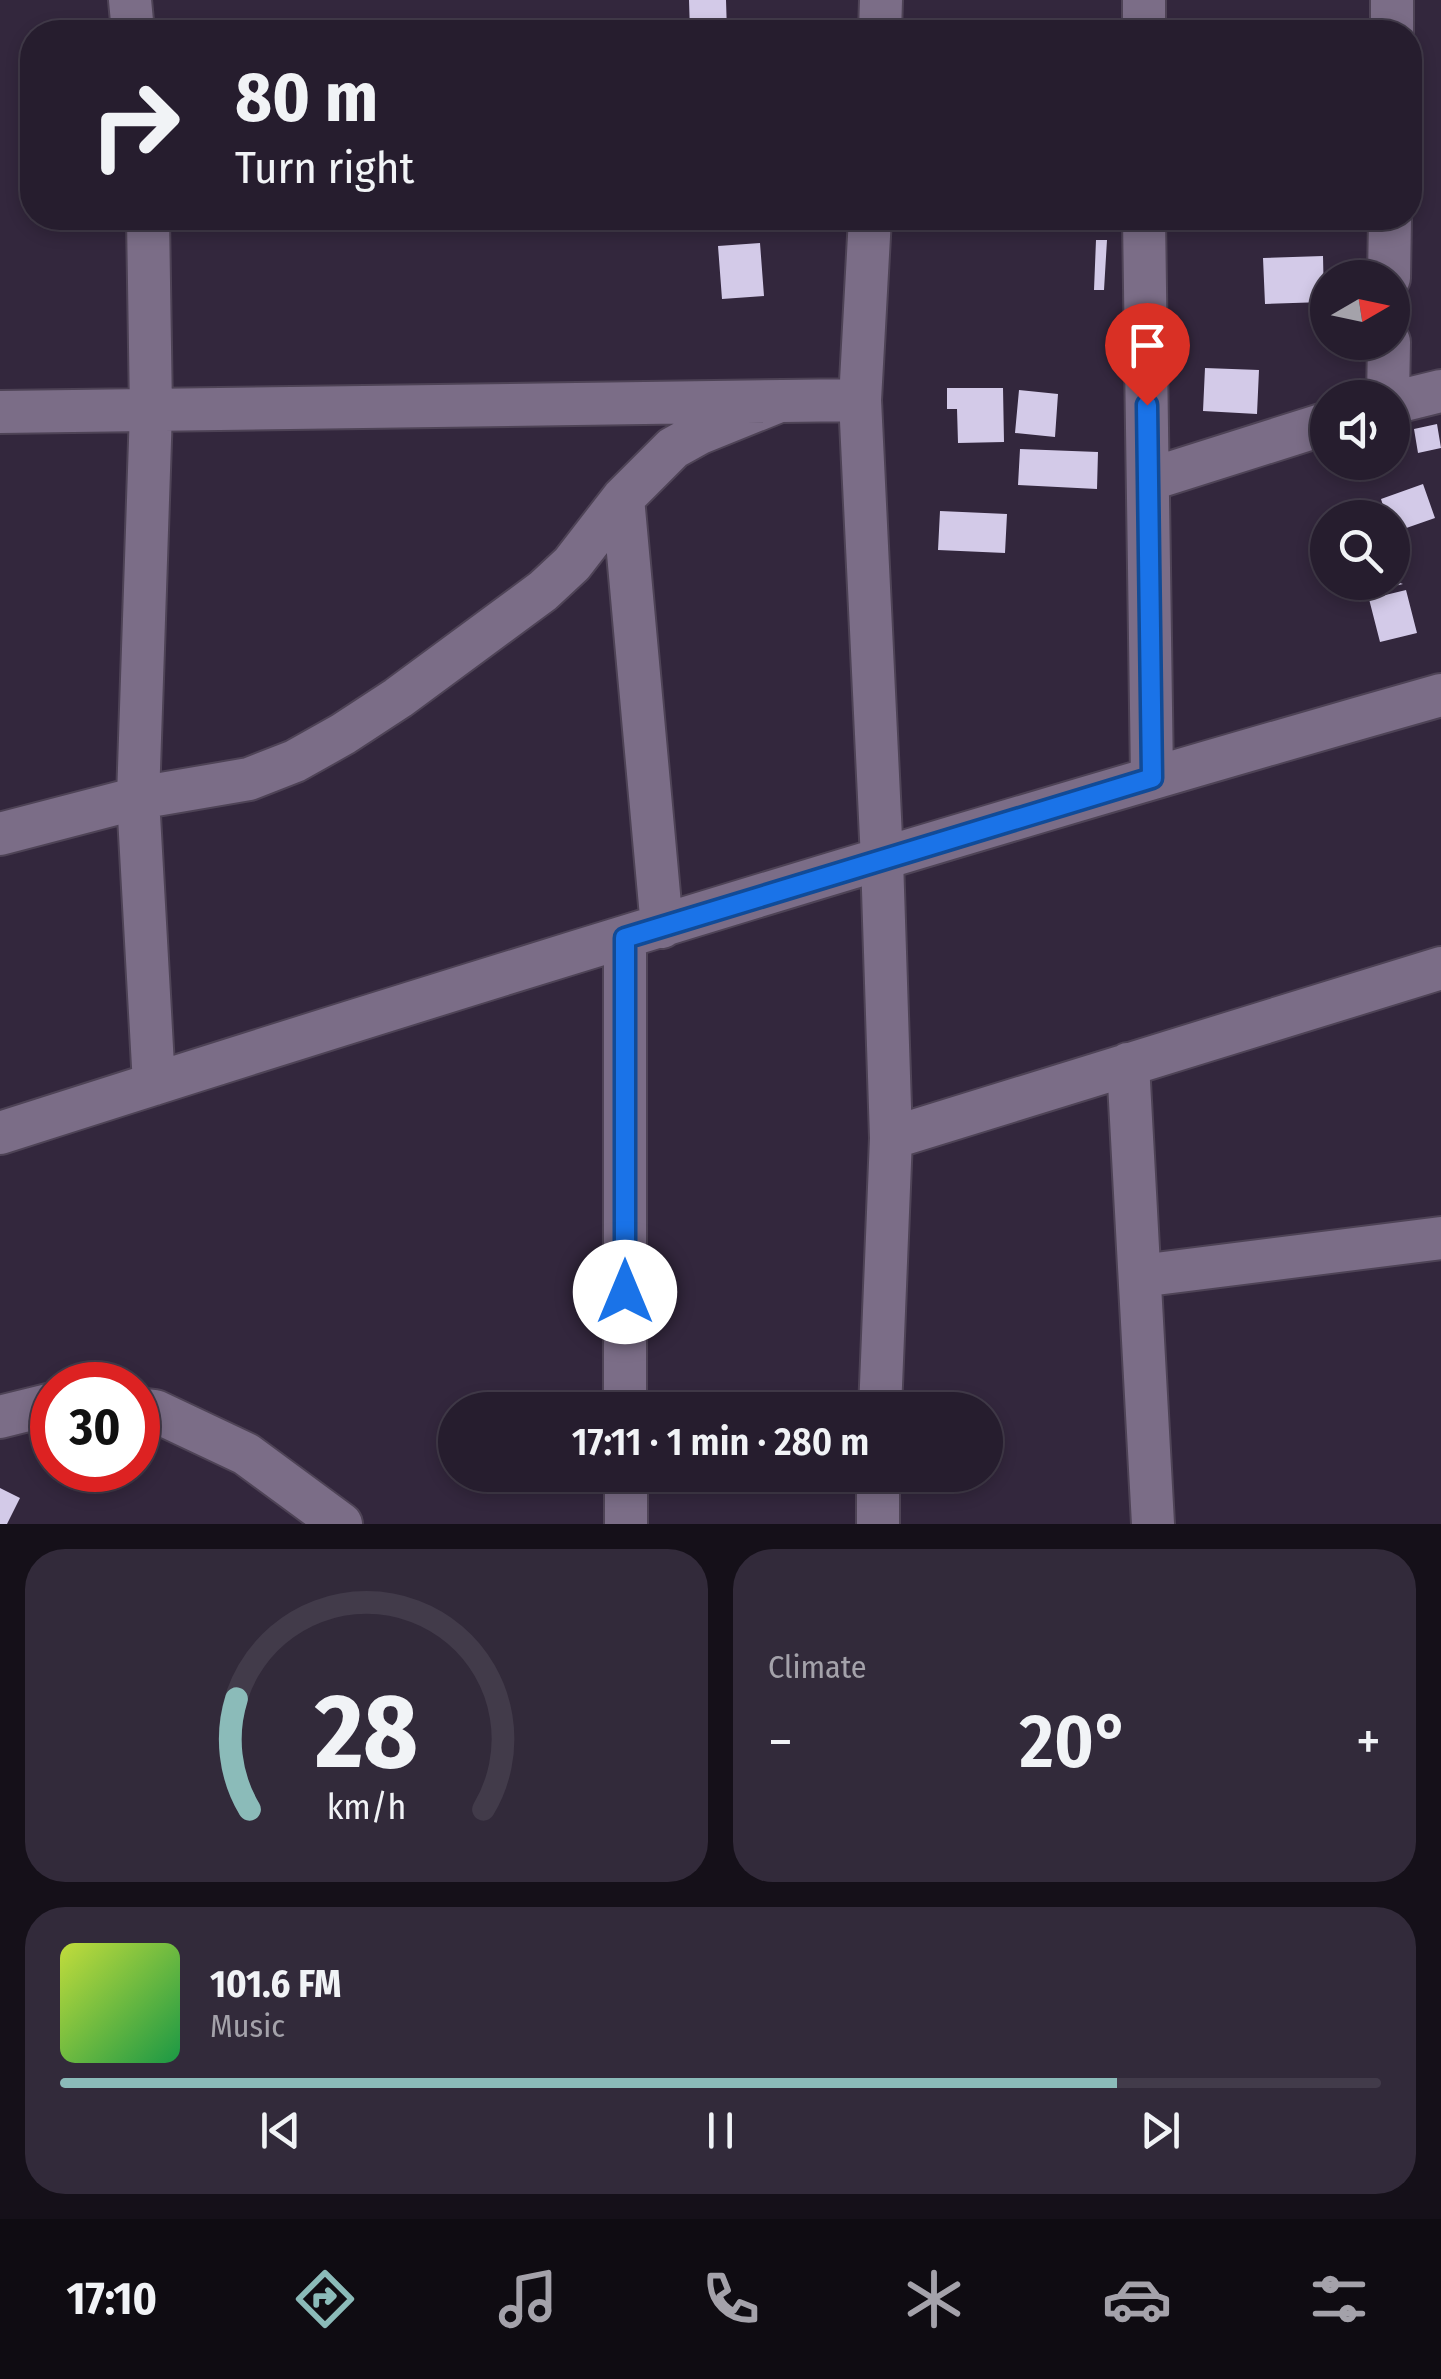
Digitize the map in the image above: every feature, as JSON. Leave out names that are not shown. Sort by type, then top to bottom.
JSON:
[{"type":"street","points":[[148,230],[151,411],[138,798],[154,1084]]},
{"type":"street","points":[[869,230],[860,400],[891,1138],[881,1392]]},
{"type":"street","points":[[1144,230],[1152,778]]},
{"type":"street","points":[[1390,230],[1390,260]]},
{"type":"street","points":[[1410,396],[1441,390]]},
{"type":"street","points":[[0,412],[860,400]]},
{"type":"street","points":[[0,834],[138,798],[249,779],[295,761],[398,698],[543,591],[572,564],[623,498],[673,448],[700,432],[777,402]]},
{"type":"street","points":[[1148,480],[1310,429]]},
{"type":"street","points":[[623,498],[643,933],[626,1392]]},
{"type":"street","points":[[0,1133],[882,859],[1441,694]]},
{"type":"street","points":[[891,1138],[1441,968]]},
{"type":"street","points":[[1128,1064],[1153,1524]]},
{"type":"street","points":[[1140,1276],[1441,1238]]},
{"type":"street","points":[[0,1417],[30,1410]]},
{"type":"street","points":[[160,1413],[246,1454],[340,1524]]},
{"type":"street","points":[[626,1492],[626,1524]]},
{"type":"street","points":[[878,1492],[878,1524]]},
{"type":"building","points":[[689,0],[726,0],[727,20],[690,20]]},
{"type":"building","points":[[1264,230],[1302,230],[1302,232]]},
{"type":"building","points":[[1096,240],[1107,240],[1104,290],[1094,290]]},
{"type":"building","points":[[760,243],[764,296],[722,299],[718,246]]},
{"type":"building","points":[[1323,256],[1323,260],[1310,260],[1310,302],[1265,304],[1263,258]]},
{"type":"building","points":[[1205,368],[1259,370],[1257,414],[1203,411]]},
{"type":"building","points":[[947,388],[1003,388],[1004,442],[958,443],[957,409],[947,409]]},
{"type":"building","points":[[1019,390],[1058,394],[1055,437],[1015,433]]},
{"type":"building","points":[[1437,424],[1441,448],[1418,453],[1414,429]]},
{"type":"building","points":[[1020,449],[1098,452],[1097,489],[1018,485]]},
{"type":"building","points":[[1423,484],[1435,518],[1410,527],[1410,500],[1381,499]]},
{"type":"building","points":[[940,511],[1007,514],[1005,553],[938,550]]},
{"type":"building","points":[[1369,600],[1409,600],[1417,633],[1380,642]]},
{"type":"building","points":[[0,1488],[20,1498],[7,1524],[0,1524]]},
{"type":"route","points":[[625,1292],[625,938],[1152,778],[1147,405]]}]
